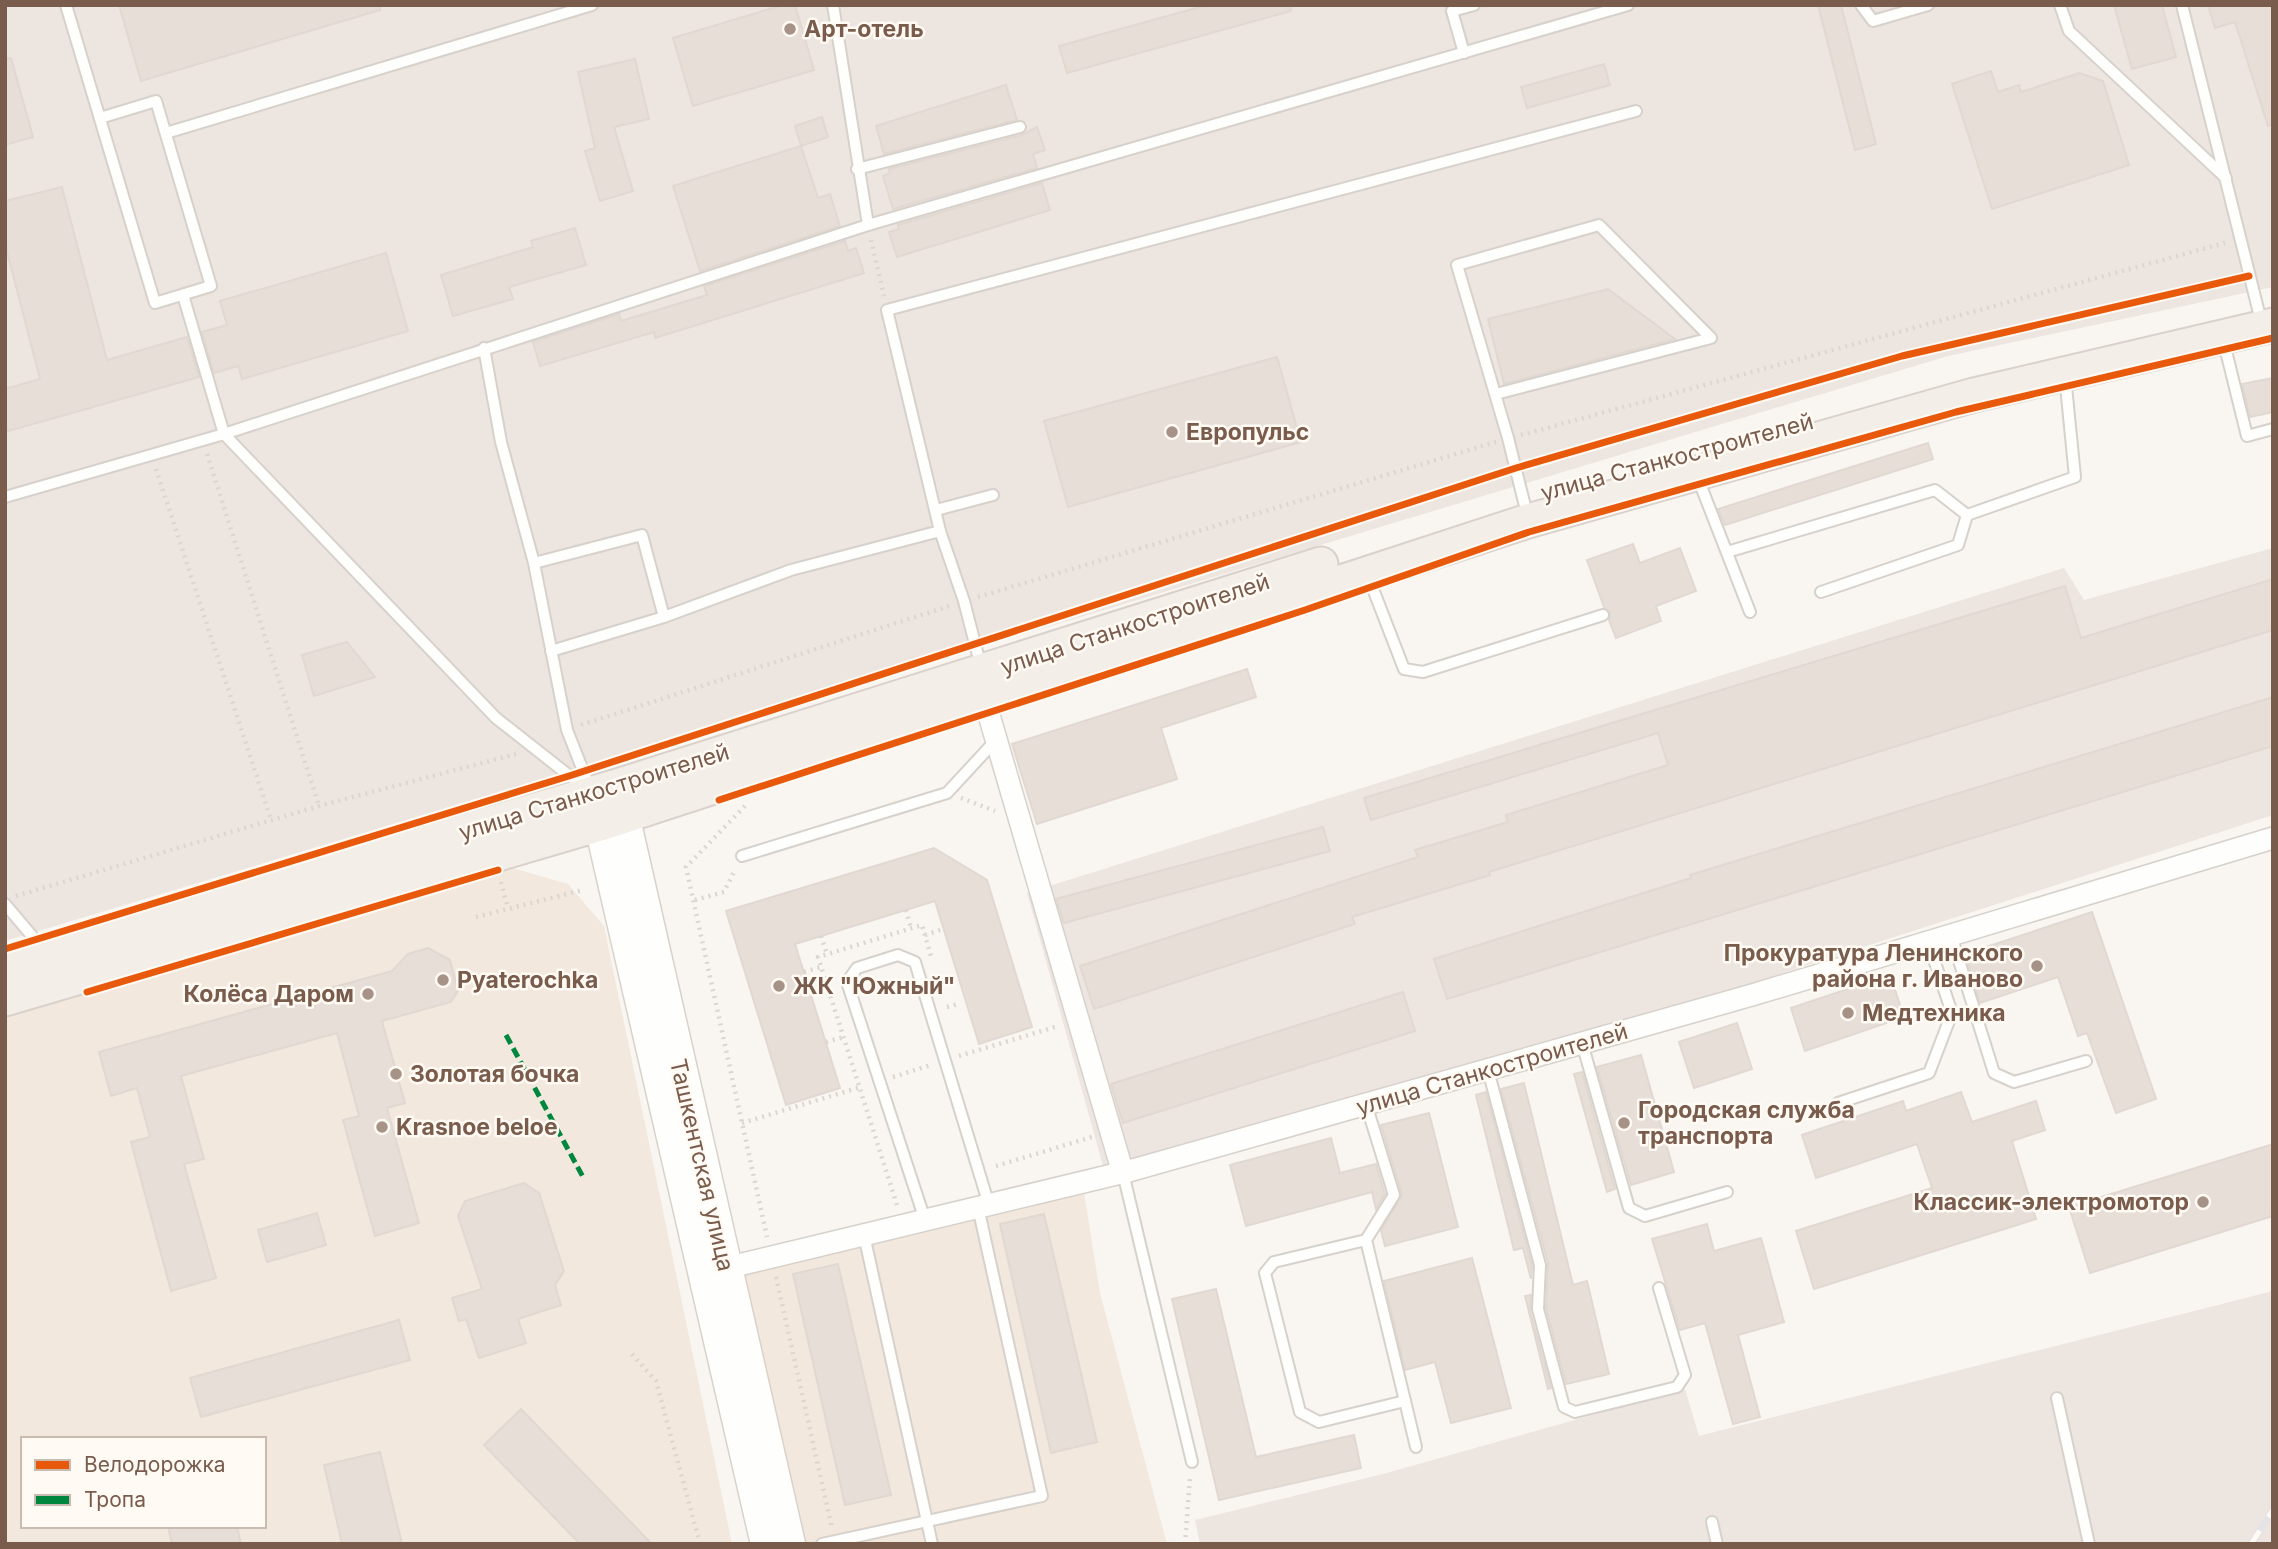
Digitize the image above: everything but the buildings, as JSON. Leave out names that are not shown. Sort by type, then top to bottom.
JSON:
[{"type":"main road","name":"улица Станкостроителей","points":[[984,685],[1367,573],[1526,510],[1696,473],[1974,395],[2223,337],[2267,318]]},
{"type":"main road","name":"улица Станкостроителей","points":[[5,999],[1526,510],[1968,377],[2267,318]]},
{"type":"main road","name":"улица Станкостроителей","points":[[5,966],[608,805]]},
{"type":"main road","name":"Ташкентская улица","points":[[608,805],[728,1329],[766,1544]]},
{"type":"main road","name":"Ташкентская улица","points":[[728,1329],[790,1544]]},
{"type":"street","points":[[984,685],[996,740],[1123,1172]]},
{"type":"street","name":"улица Станкостроителей","points":[[715,1271],[1123,1172],[1581,1043],[2273,838]]},
{"type":"lane","points":[[66,5],[155,303],[211,286],[156,101],[100,118]]},
{"type":"lane","points":[[166,133],[592,5]]},
{"type":"lane","points":[[833,5],[868,225]]},
{"type":"lane","points":[[1464,53],[1452,12],[1474,5]]},
{"type":"lane","points":[[5,497],[224,434],[868,225],[1628,5]]},
{"type":"lane","points":[[1861,5],[1873,21],[1928,5]]},
{"type":"lane","points":[[2060,5],[2069,31],[2225,178]]},
{"type":"lane","points":[[2182,5],[2239,239],[2267,318]]},
{"type":"lane","points":[[984,685],[964,601],[940,531],[887,310],[1636,111]]},
{"type":"lane","points":[[857,169],[1020,127]]},
{"type":"lane","points":[[1496,394],[1712,338],[1599,225],[1457,265],[1496,394],[1526,510]]},
{"type":"lane","points":[[183,295],[224,434],[496,719],[608,805]]},
{"type":"lane","points":[[2223,337],[2247,436],[2273,429]]},
{"type":"lane","points":[[484,348],[501,442],[534,563],[567,730],[608,805]]},
{"type":"lane","points":[[1967,515],[2075,477],[2064,374]]},
{"type":"lane","points":[[1696,473],[1750,612]]},
{"type":"lane","points":[[1727,552],[1935,490],[1967,515]]},
{"type":"lane","points":[[936,510],[993,495]]},
{"type":"lane","points":[[1821,592],[1958,545],[1967,515]]},
{"type":"lane","points":[[551,651],[664,617],[791,570],[940,531]]},
{"type":"lane","points":[[534,563],[642,535],[664,617]]},
{"type":"lane","points":[[1367,573],[1404,669],[1423,672],[1603,615]]},
{"type":"lane","points":[[742,856],[947,793],[996,740]]},
{"type":"lane","points":[[5,901],[46,954]]},
{"type":"lane","points":[[1951,935],[1994,1073],[2014,1082],[2086,1061]]},
{"type":"lane","points":[[1838,1103],[1929,1073],[1952,1013],[1928,942]]},
{"type":"lane","points":[[822,1544],[926,1519],[1042,1496],[984,1206],[915,962],[898,956],[857,968],[847,982],[925,1220]]},
{"type":"lane","points":[[1581,1043],[1629,1208],[1645,1216],[1727,1192]]},
{"type":"lane","points":[[1488,1069],[1540,1265],[1538,1310],[1564,1407],[1575,1412],[1677,1387],[1685,1376],[1659,1288]]},
{"type":"lane","points":[[1366,1104],[1394,1195],[1366,1240],[1274,1262],[1265,1273],[1300,1412],[1319,1422],[1405,1401]]},
{"type":"lane","points":[[1123,1172],[1192,1462]]},
{"type":"lane","points":[[864,1235],[932,1544]]},
{"type":"lane","points":[[1366,1240],[1416,1447]]},
{"type":"lane","points":[[2057,1398],[2089,1544]]},
{"type":"lane","points":[[1712,1522],[1717,1544]]},
{"type":"path","points":[[868,225],[887,310]]},
{"type":"path","points":[[567,730],[964,601],[1508,438],[2239,239]]},
{"type":"path","points":[[202,440],[319,807]]},
{"type":"path","points":[[151,455],[271,820]]},
{"type":"path","points":[[5,901],[271,820],[533,750]]},
{"type":"path","points":[[947,793],[1000,812],[1016,808]]},
{"type":"path","points":[[747,805],[686,867],[835,1541]]},
{"type":"path","points":[[695,900],[724,892],[742,856]]},
{"type":"path","points":[[498,870],[508,908]]},
{"type":"path","points":[[476,918],[583,890]]},
{"type":"path","points":[[906,910],[912,928]]},
{"type":"path","points":[[899,1209],[818,957],[922,925]]},
{"type":"path","points":[[925,935],[943,929]]},
{"type":"path","points":[[821,936],[827,954]]},
{"type":"path","points":[[804,972],[821,967]]},
{"type":"path","points":[[947,1007],[958,1004]]},
{"type":"path","points":[[826,1042],[844,1037]]},
{"type":"path","points":[[996,1166],[1111,1131]]},
{"type":"path","points":[[632,1354],[656,1381],[700,1544]]},
{"type":"path","points":[[1183,1542],[1192,1462]]},
{"type":"shaded area","points":[[5,5],[2273,5],[2273,287],[1948,356],[5,941]]},
{"type":"shaded area","points":[[2273,548],[2273,815],[1488,1068],[1105,1173],[1027,893],[2064,568],[2084,600]]},
{"type":"shaded area","points":[[505,866],[568,884],[604,926],[732,1544],[5,1544],[5,1013]]},
{"type":"shaded area","points":[[1083,1186],[1100,1293],[1167,1544],[791,1544],[741,1271]]},
{"type":"shaded area","points":[[2273,1291],[2273,1544],[1200,1544],[1195,1520],[1383,1474],[1685,1389],[1699,1436]]},
{"type":"railway","points":[[2251,1544],[2273,1510]]},
{"type":"marked path","points":[[506,1035],[583,1177]]},
{"type":"cycle path","points":[[5,949],[569,776],[1516,468],[1902,356],[2249,276]]},
{"type":"cycle path","points":[[719,800],[1305,610],[1529,532],[1956,412],[2273,338]]},
{"type":"cycle path","points":[[87,992],[498,870]]},
{"type":"place","name":"Арт-отель","points":[[790,29]]},
{"type":"place","name":"Европульс","points":[[1172,432]]},
{"type":"place","name":"Прокуратура Ленинского района г. Иваново","points":[[2037,966]]},
{"type":"place","name":"Pyaterochka","points":[[443,980]]},
{"type":"place","name":"ЖК \"Южный\"","points":[[779,986]]},
{"type":"place","name":"Колёса Даром","points":[[368,994]]},
{"type":"place","name":"Медтехника","points":[[1848,1013]]},
{"type":"place","name":"Золотая бочка","points":[[396,1074]]},
{"type":"place","name":"Городская служба транспорта","points":[[1624,1123]]},
{"type":"place","name":"Krasnoe beloe","points":[[382,1127]]},
{"type":"place","name":"Классик-электромотор","points":[[2203,1202]]}]
